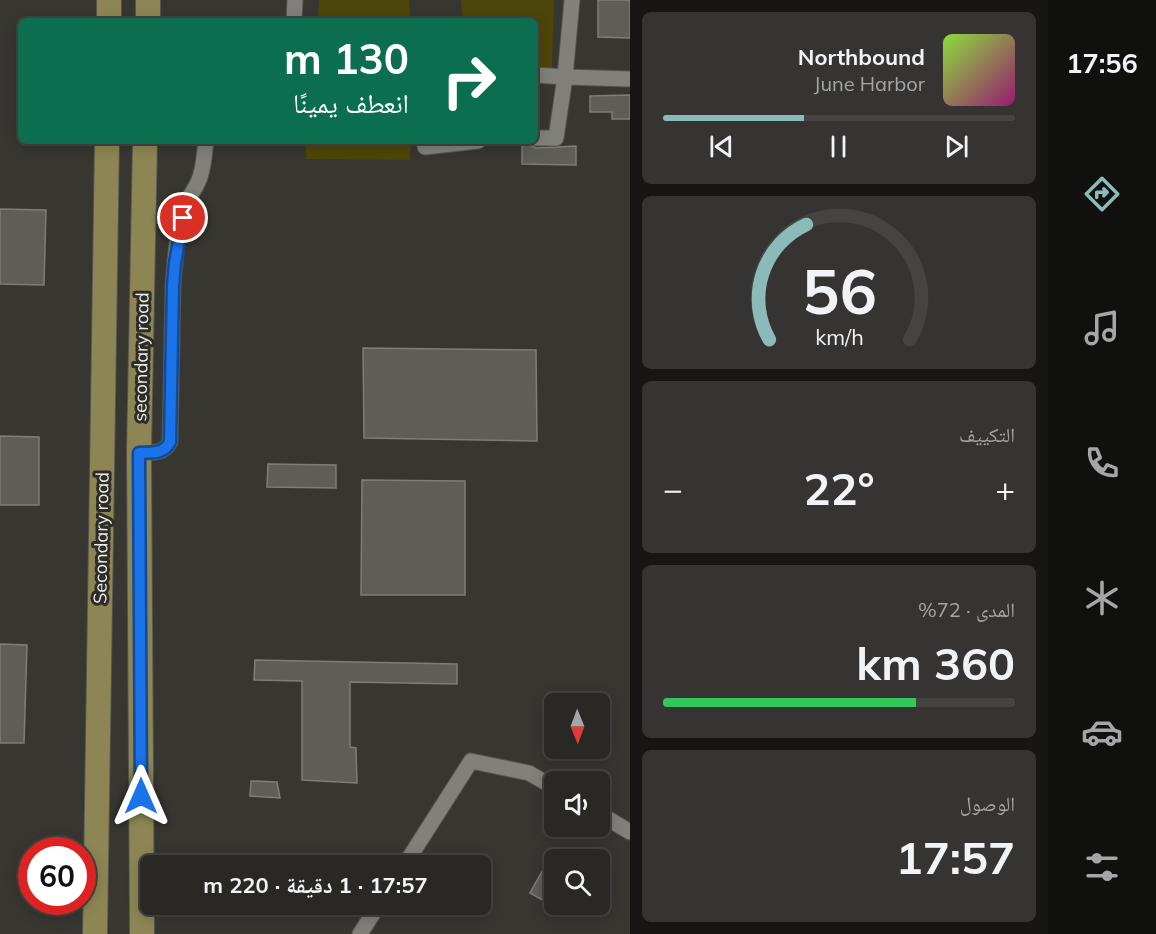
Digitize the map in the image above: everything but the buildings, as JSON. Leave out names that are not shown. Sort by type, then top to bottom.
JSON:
[{"type":"main road","points":[[109,0],[109,18]]},
{"type":"main road","points":[[147,18],[148,0]]},
{"type":"main road","name":"Secondary road","points":[[95,934],[107,144]]},
{"type":"main road","name":"secondary road","points":[[142,934],[139,453],[145,144]]},
{"type":"street","points":[[294,18],[295,0]]},
{"type":"street","points":[[538,138],[555,138],[565,77],[572,0]]},
{"type":"street","points":[[538,75],[630,79]]},
{"type":"street","points":[[139,453],[158,452],[170,442],[175,263],[184,208],[199,181],[206,144]]},
{"type":"street","points":[[425,144],[425,147],[452,144]]},
{"type":"street","points":[[411,855],[471,761],[530,773],[544,781]]},
{"type":"street","points":[[610,820],[630,832]]},
{"type":"street","points":[[360,934],[372,915]]},
{"type":"shaded area","points":[[319,0],[409,0],[410,18],[318,18]]},
{"type":"shaded area","points":[[461,0],[554,0],[552,68],[538,66],[538,18],[463,18]]},
{"type":"shaded area","points":[[305,144],[411,144],[410,160],[306,159]]},
{"type":"route","points":[[141,796],[139,453],[158,452],[167,447],[170,442],[173,286],[183,218]]}]
